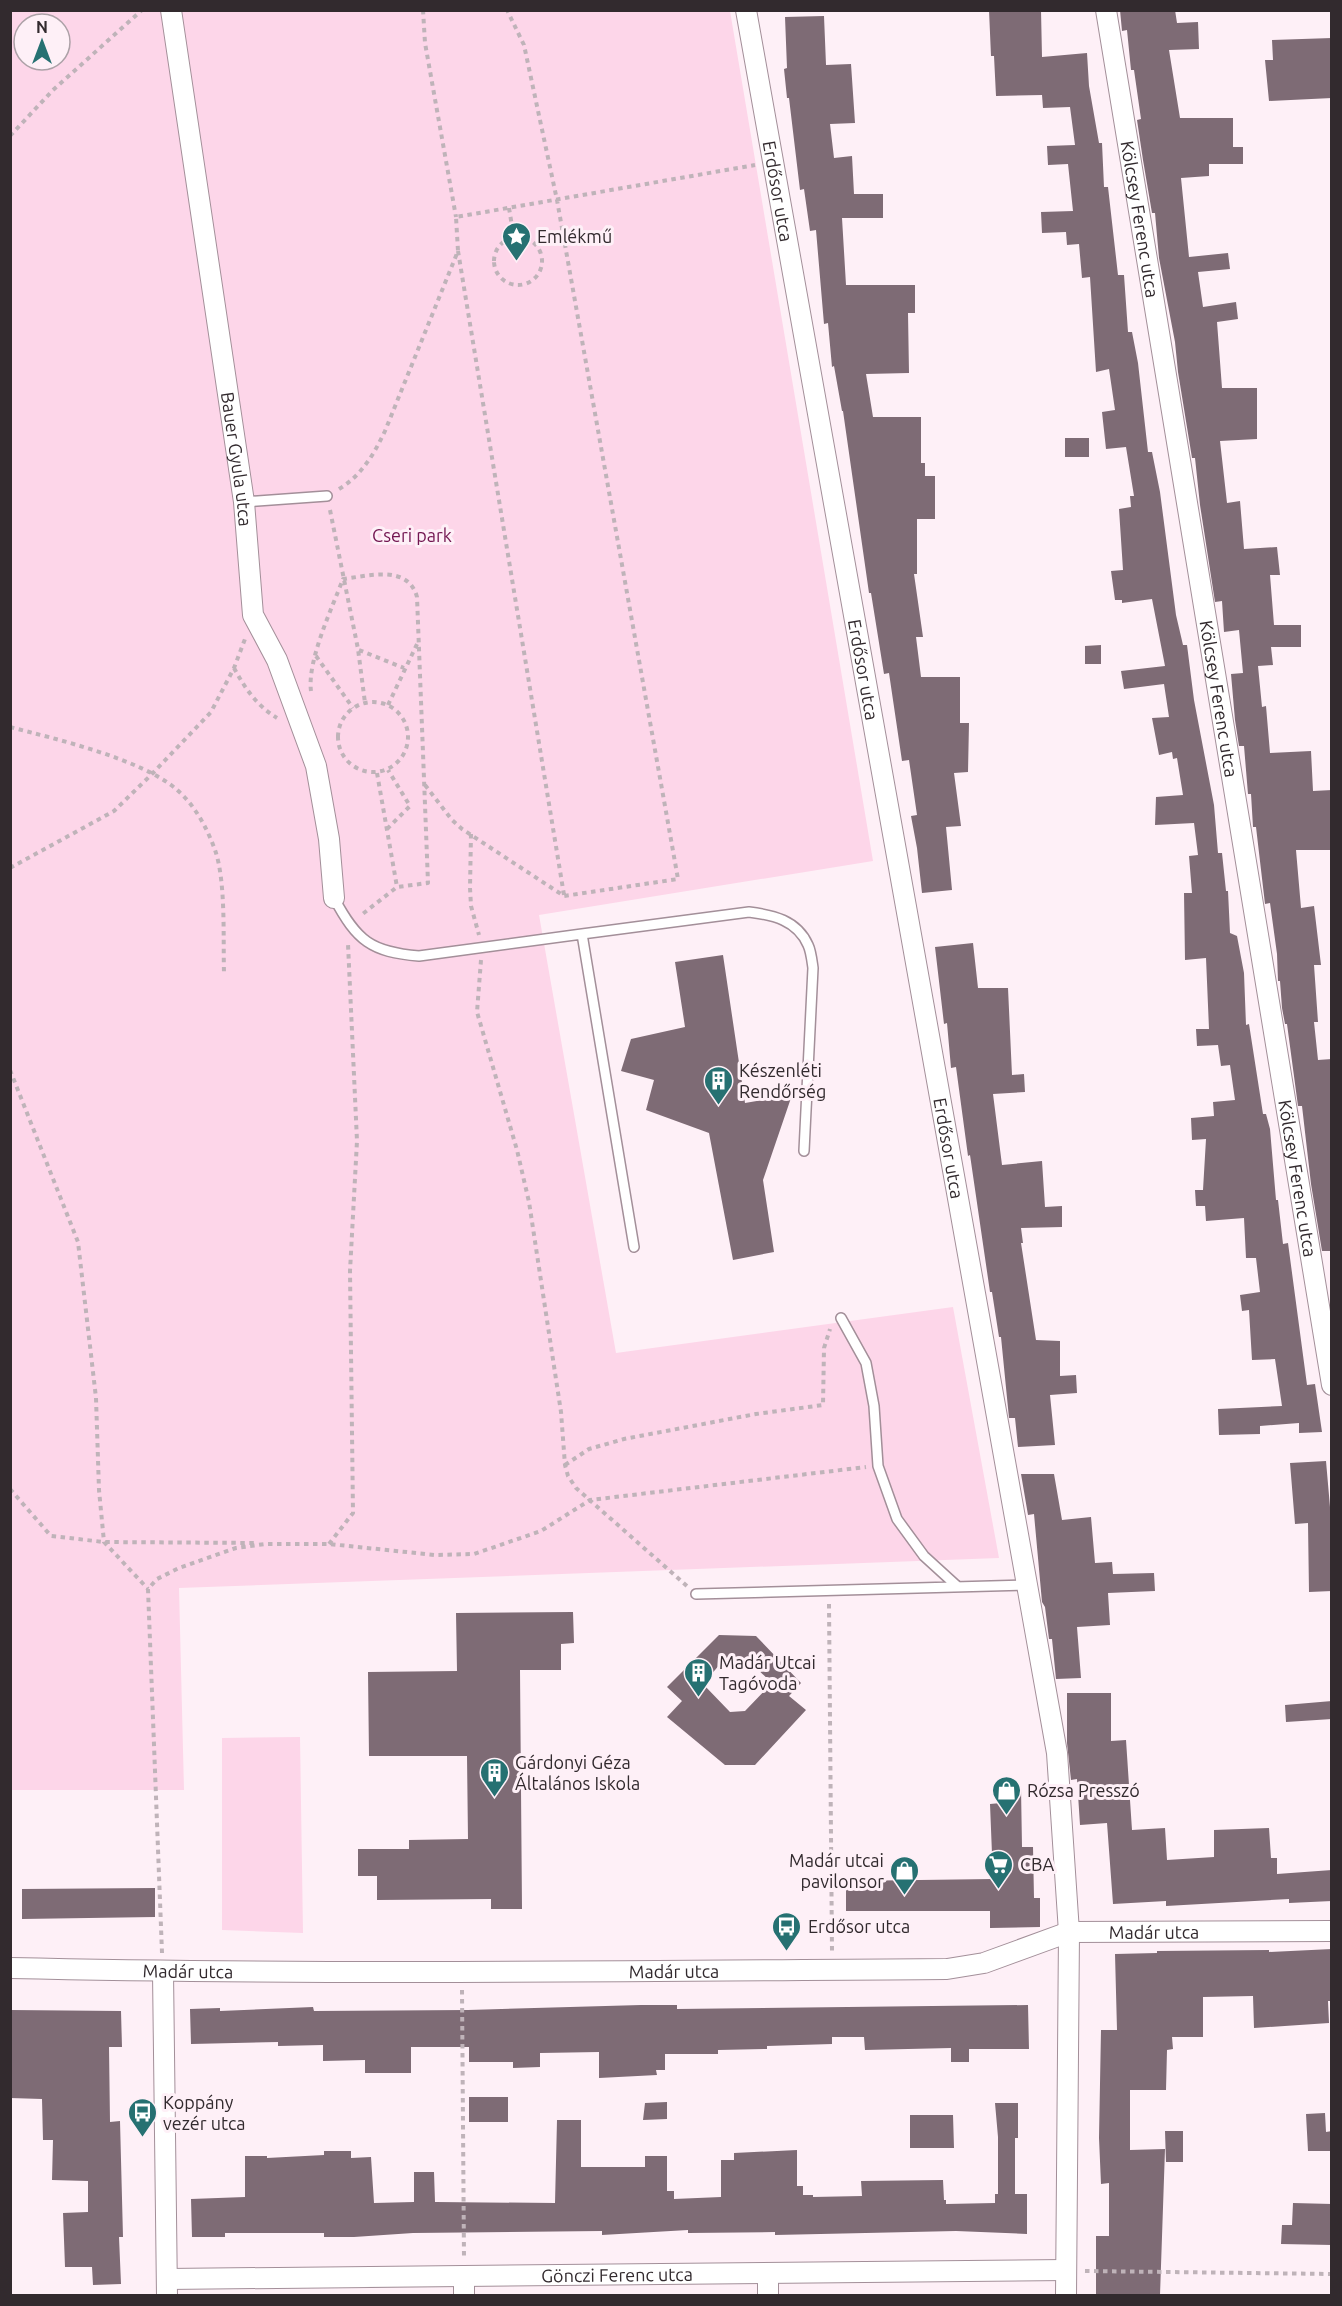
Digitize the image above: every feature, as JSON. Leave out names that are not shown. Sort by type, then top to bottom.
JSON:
[{"type":"street","name":"Bauer Gyula utca","points":[[171,10],[244,502],[253,615],[277,660],[316,766],[329,838],[334,898]]},
{"type":"street","name":"Erdősor utca","points":[[746,10],[1057,1753],[1069,1932],[1066,2295]]},
{"type":"street","name":"Kölcsey Ferenc utca","points":[[1106,10],[1332,1385]]},
{"type":"street","name":"Madár utca","points":[[10,1968],[163,1972],[947,1969],[984,1963],[1069,1932],[1332,1931]]},
{"type":"street","points":[[163,1972],[166,2287]]},
{"type":"street","name":"Gönczi Ferenc utca","points":[[166,2287],[464,2286],[768,2273],[1066,2270]]},
{"type":"street","points":[[768,2273],[768,2295]]},
{"type":"lane","points":[[244,502],[327,496]]},
{"type":"lane","points":[[334,898],[348,925],[368,943],[392,954],[419,956],[749,912],[775,916],[796,927],[808,945],[813,968],[804,1151]]},
{"type":"lane","points":[[582,934],[634,1247]]},
{"type":"lane","points":[[842,1318],[866,1363],[874,1406],[878,1466],[897,1519],[924,1556],[958,1587]]},
{"type":"lane","points":[[696,1594],[1027,1585]]},
{"type":"path","points":[[10,136],[53,90],[142,10]]},
{"type":"path","points":[[423,10],[425,44],[456,217],[458,251],[564,896]]},
{"type":"path","points":[[424,785],[462,830],[564,896],[678,879],[557,200],[524,45],[507,10]]},
{"type":"path","points":[[456,217],[774,162]]},
{"type":"path","points":[[509,208],[514,238]]},
{"type":"path","points":[[514,238],[530,240],[538,247],[540,254],[541,268],[532,281],[526,284],[508,283],[495,270],[495,250],[500,243],[514,238]]},
{"type":"path","points":[[365,703],[358,650],[327,496],[348,483],[371,459],[385,431],[458,251]]},
{"type":"path","points":[[329,1544],[353,1513],[350,1271],[357,1141],[348,925],[397,887],[428,883],[415,589],[400,576],[343,579]]},
{"type":"path","points":[[313,702],[310,682],[315,655],[343,579]]},
{"type":"path","points":[[10,868],[114,811],[153,773],[211,712],[234,668],[253,615]]},
{"type":"path","points":[[388,705],[418,641]]},
{"type":"path","points":[[358,650],[404,668]]},
{"type":"path","points":[[315,655],[353,708]]},
{"type":"path","points":[[234,668],[246,690],[260,706],[275,717],[302,727]]},
{"type":"path","points":[[376,702],[388,705],[398,711],[405,721],[408,743],[405,754],[398,764],[388,770],[377,773],[363,772],[351,766],[342,756],[338,743],[338,730],[343,718],[353,708],[365,703],[376,702]]},
{"type":"path","points":[[10,727],[75,746],[153,773],[176,789],[194,808],[216,852],[222,902],[224,973]]},
{"type":"path","points":[[387,830],[410,806],[388,770]]},
{"type":"path","points":[[377,773],[397,887]]},
{"type":"path","points":[[471,834],[470,888],[481,948],[477,1012],[530,1202],[561,1412],[568,1476],[576,1488],[696,1594]]},
{"type":"path","points":[[10,1070],[78,1242],[96,1398],[99,1490],[104,1542],[148,1589],[163,1972]]},
{"type":"path","points":[[565,1465],[589,1449],[624,1438],[756,1414],[823,1405],[824,1348],[829,1329],[842,1318]]},
{"type":"path","points":[[10,1489],[51,1536],[104,1542],[329,1544],[435,1555],[474,1554],[541,1531],[590,1500],[878,1466]]},
{"type":"path","points":[[148,1589],[157,1579],[179,1568],[236,1548],[265,1544]]},
{"type":"path","points":[[829,1590],[832,1969]]},
{"type":"path","points":[[462,1971],[464,2286]]},
{"type":"path","points":[[1066,2270],[1332,2274]]},
{"type":"green space","name":"Cseri park","points":[[10,11],[730,11],[873,861],[539,915],[616,1353],[953,1307],[999,1558],[179,1588],[184,1790],[11,1790]]},
{"type":"green space","points":[[300,1737],[303,1933],[222,1930],[222,1738]]},
{"type":"building","points":[[989,10],[1041,10],[1042,57],[1087,53],[1089,86],[1099,143],[1102,143],[1104,187],[1108,187],[1118,275],[1124,275],[1128,332],[1132,332],[1138,363],[1148,452],[1152,452],[1160,492],[1176,615],[1183,645],[1187,645],[1194,700],[1214,805],[1218,853],[1222,853],[1226,891],[1228,891],[1230,933],[1237,936],[1244,973],[1246,1025],[1249,1024],[1263,1114],[1266,1114],[1270,1129],[1276,1200],[1278,1200],[1283,1244],[1288,1243],[1307,1385],[1315,1384],[1322,1432],[1299,1433],[1299,1423],[1260,1426],[1260,1434],[1219,1435],[1218,1409],[1282,1406],[1275,1359],[1252,1360],[1249,1310],[1242,1311],[1240,1295],[1260,1292],[1256,1258],[1246,1258],[1244,1218],[1206,1221],[1205,1206],[1196,1206],[1195,1190],[1203,1190],[1206,1139],[1192,1140],[1191,1118],[1214,1116],[1213,1102],[1235,1100],[1230,1065],[1221,1066],[1218,1045],[1197,1046],[1196,1029],[1209,1029],[1206,958],[1185,960],[1184,893],[1192,893],[1189,856],[1198,855],[1194,823],[1155,825],[1156,797],[1183,795],[1177,758],[1173,759],[1172,752],[1159,755],[1152,718],[1169,717],[1164,684],[1124,689],[1121,671],[1165,666],[1152,599],[1122,603],[1122,600],[1115,600],[1111,571],[1123,570],[1119,509],[1131,507],[1130,496],[1134,496],[1126,447],[1106,449],[1102,412],[1115,410],[1109,369],[1096,372],[1090,277],[1082,278],[1079,244],[1067,245],[1066,232],[1042,233],[1041,212],[1073,211],[1068,164],[1048,165],[1047,146],[1075,145],[1070,107],[1043,108],[1042,95],[996,96]]},
{"type":"building","points":[[1120,10],[1175,10],[1177,23],[1198,22],[1199,49],[1169,50],[1180,118],[1233,118],[1233,147],[1243,147],[1243,164],[1209,164],[1209,176],[1181,178],[1189,257],[1228,253],[1230,269],[1198,272],[1203,307],[1236,302],[1238,319],[1217,322],[1222,388],[1257,388],[1257,439],[1220,441],[1227,503],[1240,501],[1244,549],[1277,547],[1280,575],[1270,575],[1274,625],[1301,625],[1301,647],[1271,647],[1273,665],[1258,666],[1262,707],[1266,706],[1270,753],[1311,751],[1313,791],[1332,790],[1332,850],[1296,850],[1301,908],[1314,906],[1321,965],[1314,965],[1318,1022],[1314,1022],[1318,1060],[1332,1059],[1332,1251],[1322,1251],[1302,1106],[1298,1106],[1287,1024],[1285,1024],[1282,1008],[1270,903],[1265,904],[1256,827],[1253,827],[1251,794],[1248,794],[1244,746],[1239,746],[1235,720],[1231,674],[1243,673],[1239,630],[1224,632],[1222,601],[1215,602],[1195,458],[1192,458],[1175,342],[1159,258],[1155,213],[1152,213],[1143,160],[1137,120],[1141,119],[1134,70],[1131,70],[1127,30],[1122,31]]},
{"type":"building","points":[[824,16],[826,65],[851,64],[855,123],[830,124],[834,158],[852,156],[854,194],[883,194],[883,218],[842,218],[846,285],[915,285],[915,313],[908,313],[909,373],[866,374],[873,417],[921,417],[921,463],[925,463],[925,476],[935,476],[935,519],[917,519],[917,574],[914,574],[923,637],[916,637],[921,677],[960,677],[960,723],[969,723],[968,772],[954,773],[961,826],[946,827],[952,890],[922,893],[911,816],[917,815],[909,760],[902,761],[889,673],[884,674],[871,593],[869,593],[843,411],[834,366],[832,367],[828,323],[824,324],[816,230],[810,231],[804,189],[800,190],[784,69],[787,68],[785,17]]},
{"type":"building","points":[[1332,38],[1332,98],[1269,101],[1265,60],[1273,60],[1272,40]]},
{"type":"building","points":[[1065,438],[1089,438],[1089,457],[1065,457]]},
{"type":"building","points":[[1101,645],[1101,664],[1085,664],[1085,646]]},
{"type":"building","points":[[973,943],[978,988],[1008,988],[1012,1075],[1024,1074],[1025,1092],[993,1094],[1002,1165],[1042,1161],[1045,1207],[1062,1206],[1062,1227],[1021,1228],[1023,1243],[1021,1243],[1036,1340],[1060,1341],[1060,1376],[1076,1375],[1077,1393],[1050,1395],[1055,1445],[1018,1447],[1015,1418],[1009,1418],[1001,1337],[999,1337],[992,1292],[990,1292],[956,1067],[951,1068],[947,1023],[944,1024],[935,947]]},
{"type":"building","name":"Készenléti Rendőrség","points":[[723,955],[745,1103],[792,1095],[763,1180],[774,1252],[733,1260],[709,1133],[646,1110],[654,1080],[621,1071],[631,1039],[685,1027],[675,962]]},
{"type":"building","points":[[1326,1461],[1330,1507],[1332,1506],[1332,1591],[1309,1592],[1308,1523],[1295,1524],[1290,1463]]},
{"type":"building","points":[[1021,1474],[1054,1474],[1062,1520],[1091,1517],[1095,1563],[1112,1562],[1113,1574],[1154,1573],[1155,1591],[1108,1593],[1110,1625],[1077,1627],[1081,1678],[1056,1679],[1052,1639],[1049,1639],[1045,1607],[1042,1602],[1034,1514],[1028,1515]]},
{"type":"building","name":"Gárdonyi Géza Általános Iskola","points":[[573,1612],[574,1643],[561,1644],[561,1670],[520,1670],[522,1909],[491,1909],[491,1899],[377,1900],[377,1876],[358,1876],[358,1849],[409,1849],[409,1840],[468,1839],[467,1756],[369,1756],[368,1672],[457,1671],[456,1613]]},
{"type":"building","name":"Madár Utcai Tagóvoda","points":[[719,1635],[756,1636],[801,1683],[789,1696],[806,1710],[755,1765],[725,1765],[667,1717],[682,1701],[667,1687]],"holes":[[[721,1663],[752,1664],[772,1683],[745,1711],[730,1712],[703,1684]]]},
{"type":"building","points":[[1067,1693],[1111,1693],[1111,1741],[1126,1740],[1132,1830],[1165,1828],[1167,1860],[1214,1857],[1214,1830],[1269,1828],[1271,1858],[1277,1858],[1277,1874],[1332,1870],[1332,1901],[1289,1903],[1289,1899],[1166,1906],[1166,1901],[1113,1904],[1107,1823],[1080,1825],[1077,1779],[1071,1780],[1067,1743]]},
{"type":"building","points":[[1332,1701],[1332,1719],[1286,1722],[1285,1705]]},
{"type":"building","points":[[1001,1788],[1021,1788],[1022,1847],[1033,1847],[1034,1898],[1040,1898],[1040,1927],[990,1928],[990,1911],[846,1911],[846,1881],[993,1879],[990,1804],[1001,1803]]},
{"type":"building","points":[[155,1888],[155,1917],[22,1919],[22,1889]]},
{"type":"building","points":[[1332,1949],[1332,2001],[1328,2001],[1329,2023],[1254,2028],[1253,1996],[1203,1997],[1203,2037],[1172,2037],[1173,2049],[1167,2050],[1166,2090],[1130,2090],[1130,2150],[1165,2149],[1160,2295],[1096,2295],[1096,2236],[1109,2236],[1109,2183],[1101,2184],[1099,2138],[1101,2030],[1117,2030],[1115,1954],[1157,1953],[1157,1951],[1269,1950],[1269,1952]]},
{"type":"building","points":[[677,2005],[677,2009],[1028,2005],[1029,2049],[969,2049],[969,2062],[951,2062],[951,2048],[865,2050],[864,2037],[832,2037],[832,2044],[718,2050],[718,2054],[665,2054],[665,2070],[656,2070],[657,2075],[599,2078],[599,2052],[540,2053],[540,2067],[513,2068],[513,2062],[469,2062],[469,2047],[411,2047],[411,2073],[365,2073],[365,2060],[323,2061],[323,2045],[278,2046],[278,2042],[191,2044],[190,2009],[220,2008],[220,2011],[313,2007],[314,2011],[468,2010]]},
{"type":"building","points":[[10,2010],[121,2011],[122,2047],[109,2047],[110,2122],[120,2121],[123,2237],[119,2237],[121,2284],[93,2285],[92,2267],[65,2267],[63,2213],[88,2212],[88,2181],[52,2180],[53,2140],[43,2140],[42,2099],[10,2098]]},
{"type":"building","points":[[469,2097],[508,2097],[508,2122],[469,2122]]},
{"type":"building","points":[[667,2102],[667,2119],[643,2120],[645,2103]]},
{"type":"building","points":[[995,2103],[1018,2103],[1018,2138],[1015,2138],[1015,2194],[1027,2194],[1027,2234],[956,2231],[775,2235],[775,2232],[688,2233],[688,2230],[602,2235],[602,2231],[413,2233],[354,2237],[324,2237],[324,2233],[225,2233],[225,2237],[192,2237],[191,2199],[245,2197],[245,2156],[267,2156],[267,2158],[324,2155],[324,2151],[351,2151],[351,2158],[371,2157],[374,2203],[414,2202],[414,2172],[434,2172],[435,2202],[555,2203],[557,2120],[581,2120],[581,2167],[645,2167],[645,2156],[667,2156],[667,2191],[674,2191],[674,2199],[721,2197],[721,2160],[734,2160],[734,2153],[797,2150],[797,2186],[803,2186],[803,2195],[813,2195],[813,2197],[862,2196],[861,2181],[943,2180],[946,2204],[995,2203],[995,2194],[998,2194],[998,2137]]},
{"type":"building","points":[[1325,2113],[1326,2132],[1332,2131],[1332,2151],[1308,2151],[1306,2114]]},
{"type":"building","points":[[910,2115],[953,2115],[954,2148],[910,2148]]},
{"type":"building","points":[[1165,2131],[1183,2131],[1183,2162],[1166,2162]]},
{"type":"building","points":[[1293,2203],[1332,2204],[1332,2245],[1281,2244],[1282,2225],[1292,2225]]},
{"type":"place","name":"Emlékmű","points":[[516,262]]},
{"type":"place","name":"Készenléti Rendőrség","points":[[718,1106]]},
{"type":"place","name":"Madár Utcai Tagóvoda","points":[[698,1698]]},
{"type":"place","name":"Gárdonyi Géza Általános Iskola","points":[[494,1798]]},
{"type":"place","name":"Rózsa Presszó","points":[[1006,1816]]},
{"type":"place","name":"CBA","points":[[999,1890]]},
{"type":"place","name":"Madár utcai pavilonsor","points":[[905,1896]]},
{"type":"place","name":"Erdősor utca","points":[[787,1952]]},
{"type":"place","name":"Koppány vezér utca","points":[[142,2138]]}]
